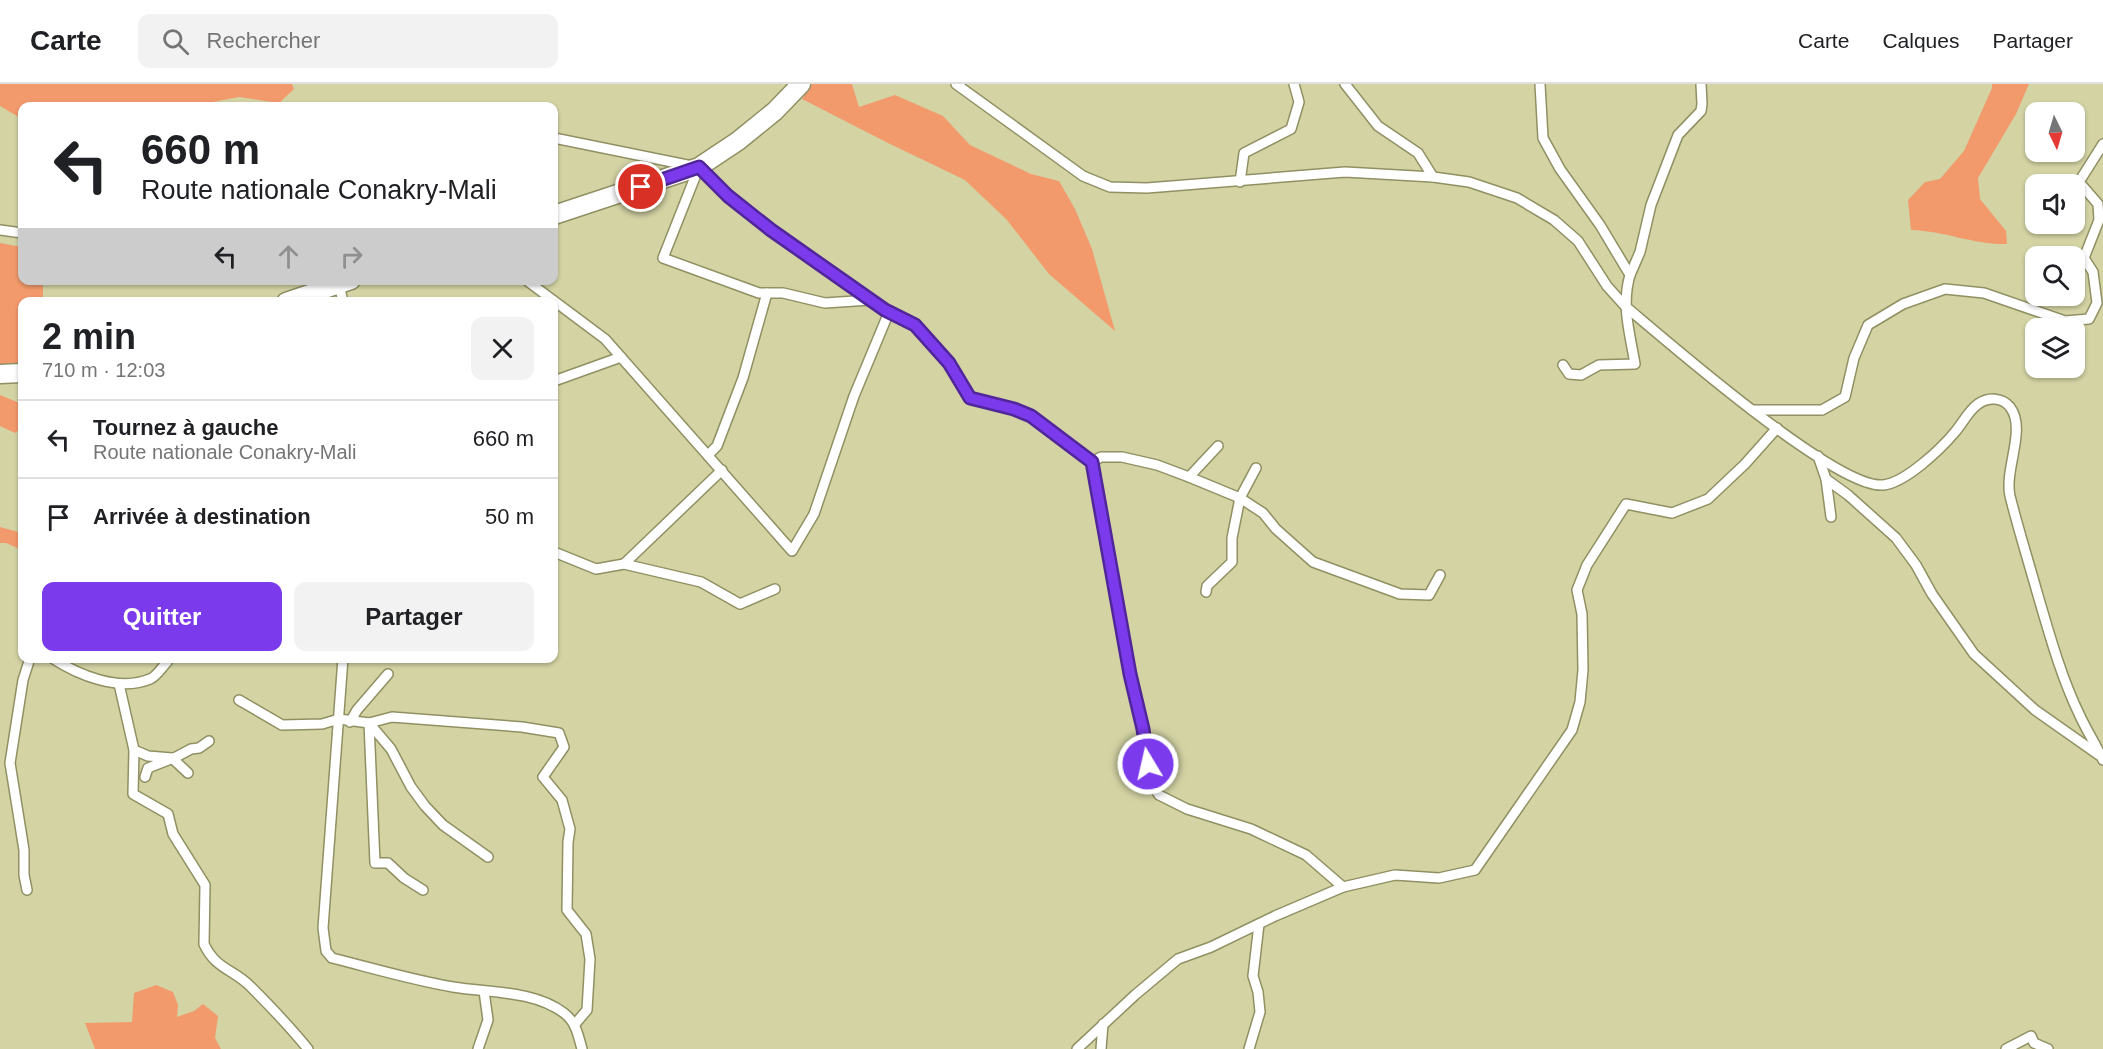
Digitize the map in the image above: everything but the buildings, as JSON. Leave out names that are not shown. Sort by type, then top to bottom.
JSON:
[{"type":"highway","points":[[558,215],[699,167],[738,141],[775,111],[801,84]]},
{"type":"highway","points":[[309,297],[345,289]]},
{"type":"highway","points":[[0,374],[18,373]]},
{"type":"street","points":[[956,84],[1083,176],[1110,187],[1147,188],[1240,182],[1345,171],[1469,182],[1517,198],[1554,220],[1578,241],[1607,286],[1625,306],[1752,410],[1818,456],[1870,484],[1884,485],[1895,482],[1928,460],[1946,443],[1977,405],[1988,400],[2000,399],[2009,405],[2017,428],[2009,476],[2009,492],[2018,526],[2051,641],[2079,714],[2102,758]]},
{"type":"street","points":[[1240,182],[1244,153],[1291,129],[1299,102],[1294,84]]},
{"type":"street","points":[[1345,84],[1378,126],[1418,153],[1432,177]]},
{"type":"street","points":[[1539,84],[1543,138],[1560,170],[1600,225],[1630,275]]},
{"type":"street","points":[[1563,365],[1569,374],[1581,375],[1599,365],[1635,364],[1625,306],[1626,289],[1640,252],[1651,205],[1678,135],[1701,111],[1701,84]]},
{"type":"street","points":[[558,139],[699,167],[728,196],[771,230],[870,300],[915,325],[949,363],[970,398],[1014,409],[1031,416],[1092,462],[1151,782],[1159,795],[1187,809],[1251,828],[1306,855],[1343,887]]},
{"type":"street","points":[[1752,410],[1822,410],[1845,397],[1854,358],[1868,326],[1903,304],[1945,289],[1984,293],[2066,321],[2089,319],[2097,303],[2093,272],[2084,258],[2099,220],[2098,204],[2079,182],[2103,144]]},
{"type":"street","points":[[699,167],[663,258],[759,293],[783,293],[825,303],[870,300]]},
{"type":"street","points":[[0,230],[18,232]]},
{"type":"street","points":[[533,285],[549,297]]},
{"type":"street","points":[[708,455],[717,446],[743,378],[767,293]]},
{"type":"street","points":[[558,304],[605,339],[792,550],[814,514],[854,396],[889,312]]},
{"type":"street","points":[[558,380],[621,357]]},
{"type":"street","points":[[1077,1049],[1135,994],[1178,959],[1211,947],[1343,887],[1395,875],[1439,878],[1475,870],[1572,730],[1580,702],[1583,670],[1582,614],[1577,590],[1587,565],[1626,504],[1672,513],[1708,499],[1745,464],[1777,428]]},
{"type":"street","points":[[1189,477],[1218,446]]},
{"type":"street","points":[[1818,456],[1826,479],[1831,517]]},
{"type":"street","points":[[1092,462],[1101,457],[1122,457],[1157,465],[1240,498],[1263,513],[1276,529],[1313,562],[1400,594],[1429,595],[1440,575]]},
{"type":"street","points":[[1206,591],[1207,586],[1232,562],[1232,538],[1240,498],[1256,468]]},
{"type":"street","points":[[624,564],[722,470]]},
{"type":"street","points":[[1826,479],[1848,495],[1896,538],[1974,654],[2035,710],[2102,758]]},
{"type":"street","points":[[558,554],[596,569],[624,564],[701,582],[740,604],[775,589]]},
{"type":"street","points":[[27,890],[24,875],[24,850],[10,763],[23,680],[28,663]]},
{"type":"street","points":[[60,663],[71,670],[119,684],[137,683],[153,678],[166,663]]},
{"type":"street","points":[[343,663],[323,928],[326,951],[332,958],[452,987],[511,994],[546,1002],[565,1013],[575,1024],[582,1049]]},
{"type":"street","points":[[350,722],[357,710],[388,674]]},
{"type":"street","points":[[119,684],[134,750],[133,794],[168,814],[173,834],[205,885],[204,944],[208,953],[216,963],[249,985],[308,1049]]},
{"type":"street","points":[[239,700],[282,725],[322,724],[339,719],[369,723],[392,717],[522,727],[559,733],[564,747],[543,777],[562,800],[570,830],[567,910],[586,934],[590,959],[587,1010],[575,1024]]},
{"type":"street","points":[[369,723],[392,749],[411,787],[425,806],[443,825],[488,857]]},
{"type":"street","points":[[369,723],[375,863],[388,863],[404,878],[423,890]]},
{"type":"street","points":[[145,777],[148,768],[191,749],[199,748],[209,741]]},
{"type":"street","points":[[134,750],[148,756],[172,758],[188,773]]},
{"type":"street","points":[[1249,1049],[1260,1012],[1258,992],[1253,976],[1259,924]]},
{"type":"street","points":[[478,1049],[488,1020],[484,991]]},
{"type":"street","points":[[1101,1049],[1103,1024]]},
{"type":"street","points":[[2006,1049],[2031,1036],[2034,1043],[2043,1048]]},
{"type":"shaded area","points":[[0,84],[292,84],[294,89],[280,102],[239,97],[213,102],[18,102],[18,117],[0,106]]},
{"type":"shaded area","points":[[812,84],[852,84],[859,107],[895,95],[943,116],[970,145],[1031,174],[1059,181],[1075,209],[1092,249],[1115,331],[1049,274],[1007,220],[965,180],[802,99]]},
{"type":"shaded area","points":[[1992,84],[2029,84],[2016,114],[1978,178],[1980,199],[2006,231],[2007,244],[1911,230],[1908,200],[1925,182],[1940,179],[1964,151]]},
{"type":"shaded area","points":[[0,243],[18,246],[18,285],[43,285],[43,297],[18,297],[18,365],[0,369]]},
{"type":"shaded area","points":[[0,395],[18,402],[18,431],[15,433],[0,426]]},
{"type":"shaded area","points":[[0,527],[18,532],[18,548],[0,543]]},
{"type":"shaded area","points":[[156,985],[173,992],[178,1005],[177,1017],[194,1011],[203,1004],[218,1016],[215,1038],[221,1049],[95,1049],[85,1023],[132,1022],[134,993]]},
{"type":"route","points":[[641,187],[699,167],[728,196],[771,230],[885,310],[915,325],[949,363],[970,398],[1014,409],[1031,416],[1092,462],[1148,764]]}]
